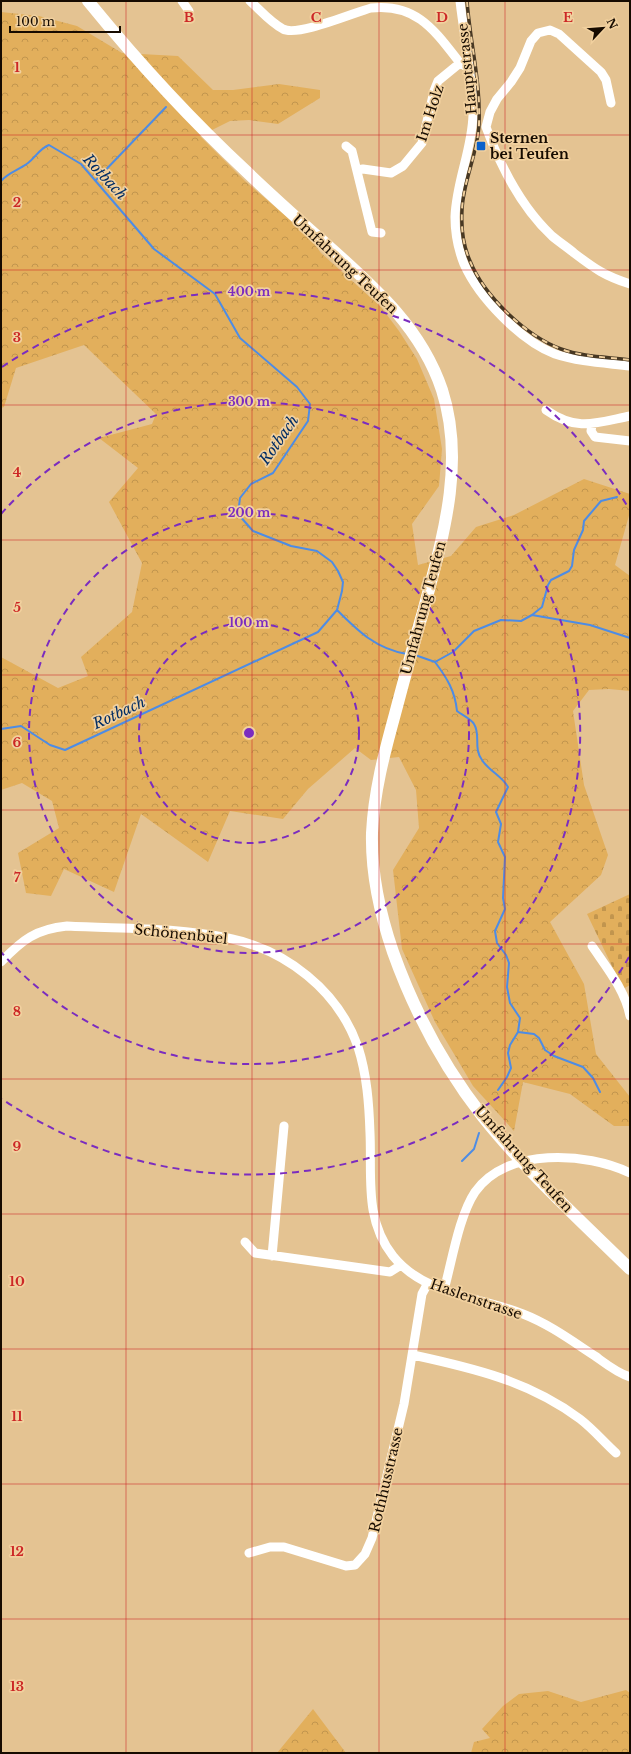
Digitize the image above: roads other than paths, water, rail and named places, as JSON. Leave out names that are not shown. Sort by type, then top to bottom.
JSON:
[{"type":"main road","name":"Umfahrung Teufen","points":[[88,1],[133,54],[231,157],[369,282],[396,310],[421,344],[436,374],[446,403],[451,436],[452,474],[446,520],[384,756],[374,813],[372,837],[374,869],[383,918],[401,972],[427,1031],[454,1076],[500,1137],[546,1186],[630,1270]]},
{"type":"street","points":[[182,1],[189,11]]},
{"type":"street","points":[[250,1],[278,26],[288,32],[302,31],[351,13],[382,4],[398,8],[416,15],[432,28],[464,64]]},
{"type":"street","name":"Hauptstrasse","points":[[460,1],[464,64],[473,102],[473,124],[456,206],[455,224],[460,252],[468,272],[476,285],[495,308],[525,337],[544,348],[572,358],[630,366]]},
{"type":"street","points":[[611,103],[606,80],[601,72],[559,34],[550,30],[538,33],[531,41],[520,68],[490,112],[486,127],[505,173],[535,218],[553,236],[598,271],[612,278],[630,284]]},
{"type":"street","name":"Im Holz","points":[[358,170],[391,173],[403,166],[422,143],[434,91],[438,81],[464,64]]},
{"type":"street","points":[[473,124],[486,127]]},
{"type":"street","points":[[346,146],[352,151],[358,170],[372,232],[381,233]]},
{"type":"street","points":[[546,410],[556,417],[566,421],[592,425],[630,416]]},
{"type":"street","points":[[592,425],[591,431],[595,437],[630,442]]},
{"type":"street","name":"Schönenbüel","points":[[1,962],[14,948],[32,935],[47,929],[67,926],[182,932],[229,938],[275,954],[308,976],[324,991],[342,1014],[355,1039],[361,1056],[369,1110]]},
{"type":"street","points":[[592,946],[617,983],[630,1016]]},
{"type":"street","name":"Haslenstrasse","points":[[369,1110],[371,1206],[374,1217],[387,1246],[401,1265],[428,1283],[444,1290],[525,1315],[572,1341],[630,1378]]},
{"type":"street","points":[[272,1256],[284,1126]]},
{"type":"street","points":[[444,1290],[468,1206],[475,1192],[482,1184],[501,1169],[541,1158],[583,1159],[612,1165],[630,1174]]},
{"type":"street","points":[[244,1242],[255,1253],[272,1256],[390,1272],[401,1265]]},
{"type":"street","name":"Rothhusstrasse","points":[[249,1553],[270,1547],[284,1547],[346,1566],[355,1565],[365,1554],[372,1538],[404,1404],[422,1294],[428,1283]]},
{"type":"street","points":[[413,1355],[464,1366],[524,1385],[556,1403],[581,1420],[616,1453]]},
{"type":"waterway","points":[[96,180],[166,107]]},
{"type":"waterway","name":"Rotbach","points":[[1,181],[7,175],[28,163],[49,145],[81,164],[154,249],[215,294],[240,338],[297,387],[310,404],[308,421],[273,473],[251,484],[240,498],[238,514],[253,531],[291,546],[317,551],[332,562],[343,582],[337,610],[318,632],[65,750],[50,745],[21,726],[1,729]]},
{"type":"waterway","points":[[532,615],[542,607],[548,585],[551,580],[569,571],[572,566],[574,550],[583,530],[584,521],[601,501],[617,497]]},
{"type":"waterway","points":[[337,610],[368,638],[386,648],[407,654]]},
{"type":"waterway","points":[[415,655],[435,662],[453,652],[474,631],[501,620],[521,621],[532,615],[590,625],[630,638]]},
{"type":"waterway","points":[[435,662],[450,685],[457,711],[473,722],[476,728],[479,755],[488,767],[508,787],[496,812],[501,824],[498,842],[505,857],[503,898],[505,909],[495,931],[497,943],[506,955],[509,963],[507,987],[510,1003],[520,1018],[518,1032],[534,1034],[539,1038],[545,1050],[554,1056],[583,1067],[593,1078],[600,1092]]},
{"type":"waterway","points":[[498,1090],[511,1068],[508,1053],[510,1045],[518,1032]]},
{"type":"waterway","points":[[462,1161],[474,1149],[479,1133]]},
{"type":"railway","points":[[467,1],[477,78],[479,109],[478,135],[465,188],[462,210],[463,236],[470,261],[485,288],[496,301],[521,325],[534,335],[569,352],[630,360]]},
{"type":"place","name":"Sternen bei Teufen","points":[[481,146]]}]
